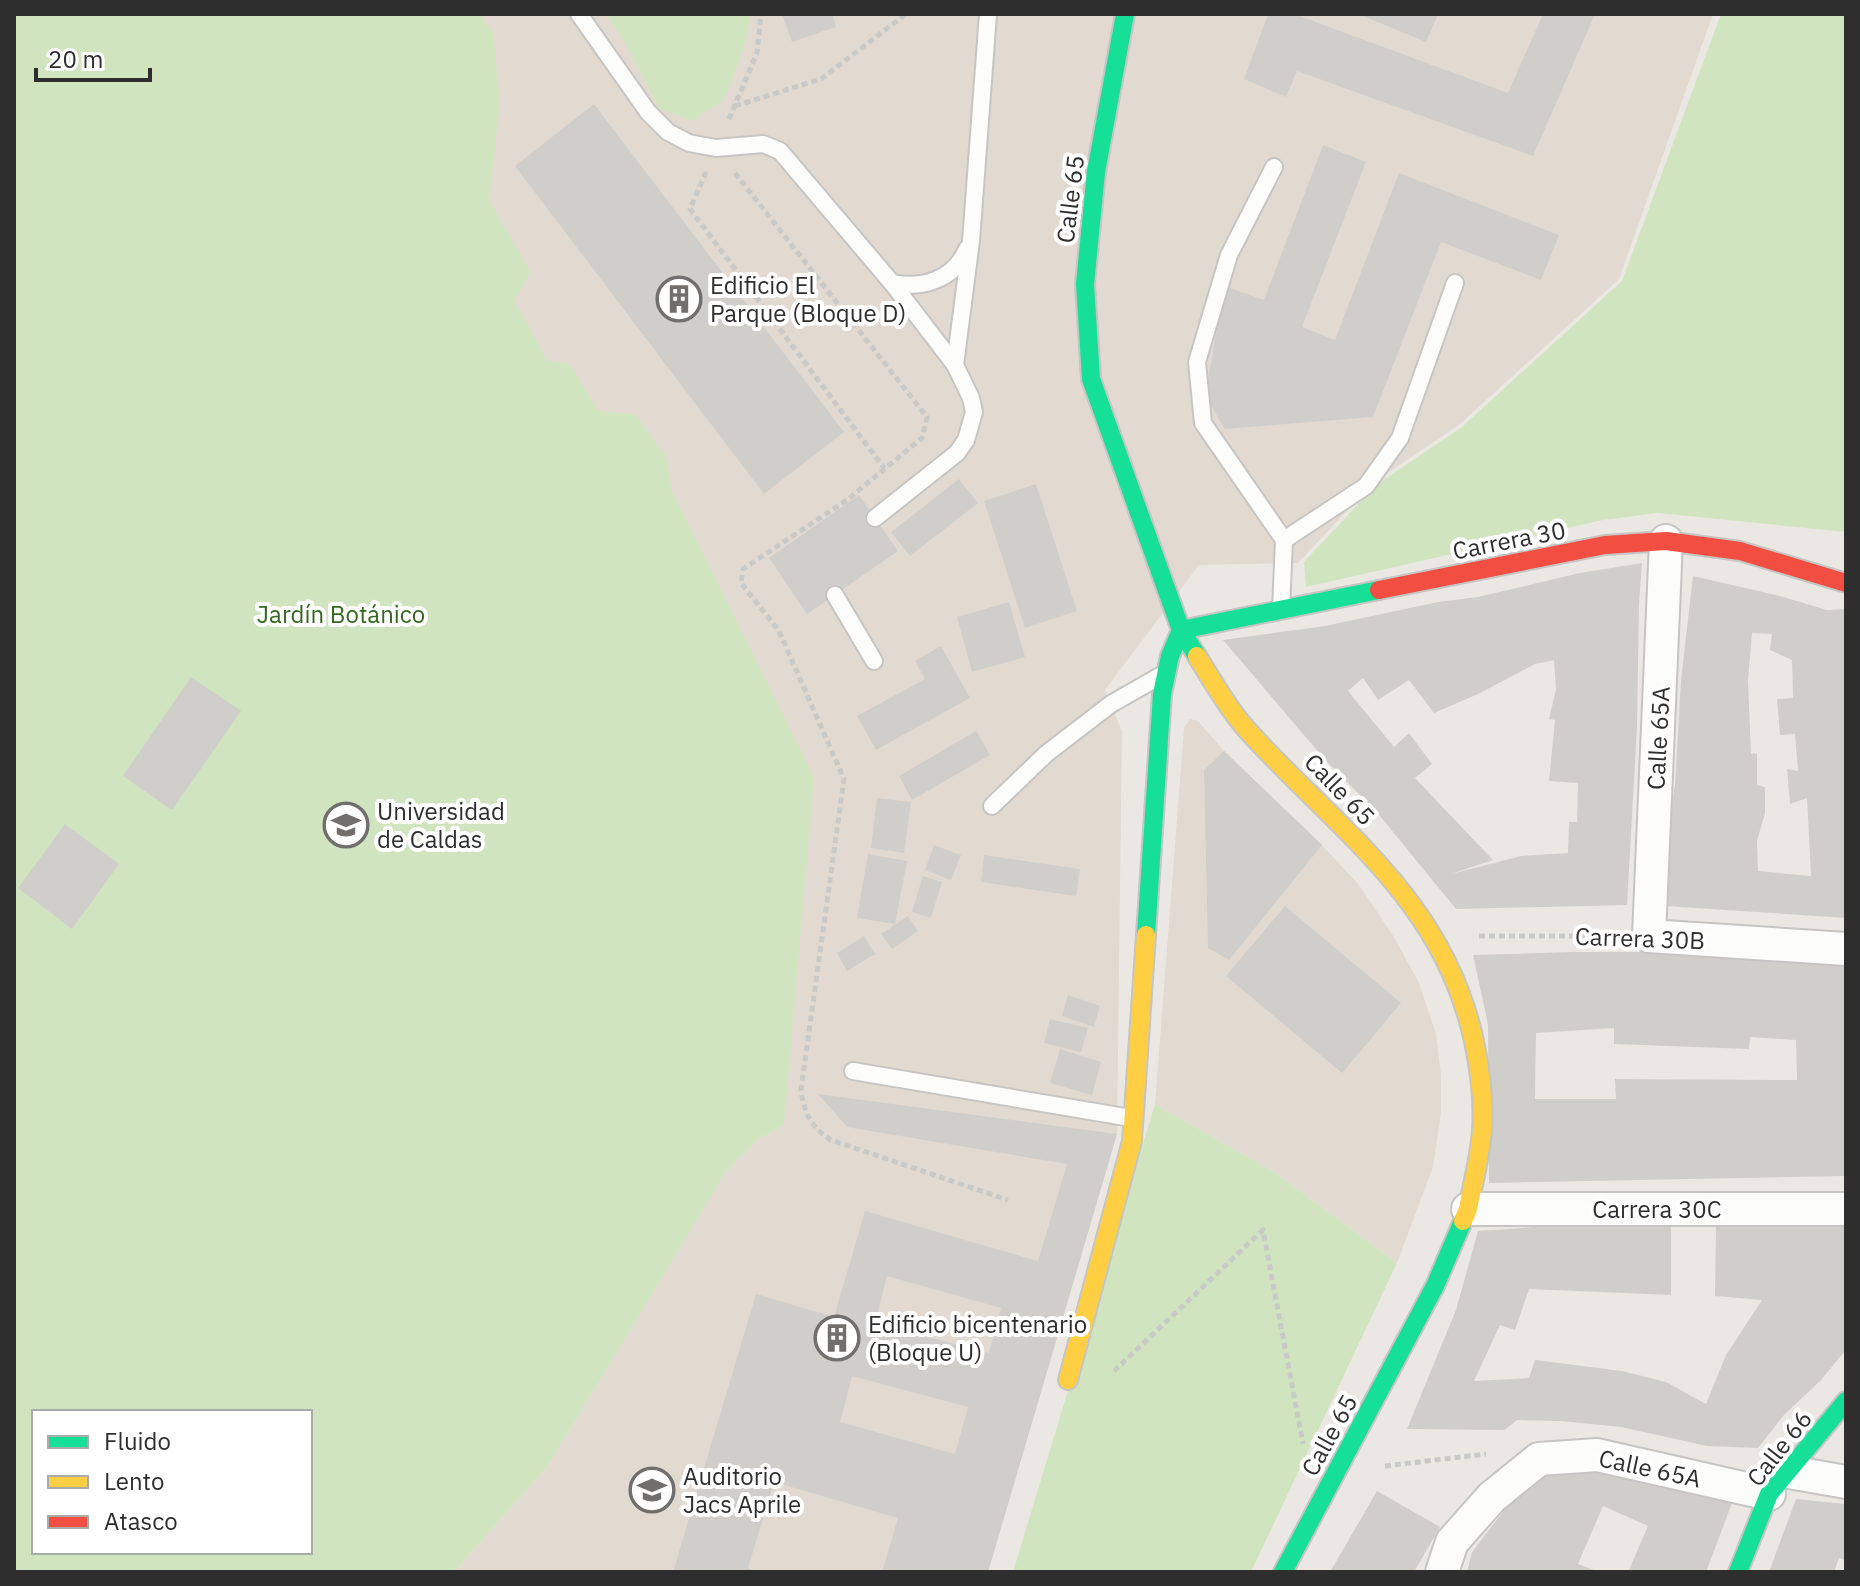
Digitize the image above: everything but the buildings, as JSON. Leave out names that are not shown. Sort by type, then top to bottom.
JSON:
[{"type":"main road","name":"Calle 65","points":[[1125,14],[1096,172],[1085,284],[1091,379],[1181,630],[1247,730],[1336,818],[1398,887],[1434,936],[1466,1005],[1479,1064],[1482,1130],[1468,1209],[1428,1300],[1283,1572]]},
{"type":"main road","name":"Carrera 30","points":[[1181,630],[1605,545],[1666,541],[1740,551],[1846,583]]},
{"type":"main road","points":[[1068,1380],[1124,1176],[1135,1118],[1165,673],[1181,630]]},
{"type":"main road","name":"Calle 66","points":[[1738,1572],[1779,1483],[1846,1401]]},
{"type":"street","name":"Calle 65A","points":[[1649,936],[1666,541]]},
{"type":"street","name":"Carrera 30B","points":[[1649,936],[1846,949]]},
{"type":"street","name":"Carrera 30C","points":[[1468,1209],[1846,1209]]},
{"type":"street","name":"Calle 65A","points":[[1539,1459],[1597,1455],[1779,1483],[1846,1482]]},
{"type":"street","points":[[1442,1572],[1452,1542],[1492,1497],[1539,1459]]},
{"type":"lane","points":[[579,14],[648,112],[668,132],[689,143],[716,148],[763,144],[780,151],[892,283],[955,365],[971,398],[974,412],[966,440],[957,453],[875,518]]},
{"type":"lane","points":[[955,365],[971,241],[988,14]]},
{"type":"lane","points":[[1274,167],[1229,255],[1197,362],[1203,423],[1284,540],[1281,611]]},
{"type":"lane","points":[[892,283],[907,286],[940,279],[954,269],[971,241]]},
{"type":"lane","points":[[1284,540],[1366,486],[1400,438],[1455,283]]},
{"type":"lane","points":[[835,595],[874,661]]},
{"type":"lane","points":[[992,806],[1046,754],[1111,704],[1165,673]]},
{"type":"lane","points":[[853,1071],[1135,1118]]},
{"type":"path","points":[[761,14],[757,53],[690,209],[884,468]]},
{"type":"path","points":[[734,107],[821,79],[906,14]]},
{"type":"path","points":[[716,148],[927,417],[922,438],[847,500],[743,569],[740,575],[741,583],[779,631],[844,779],[801,1090],[803,1106],[818,1132],[831,1140],[1008,1200]]},
{"type":"path","name":"Carrera 30B","points":[[1434,936],[1649,936]]},
{"type":"path","points":[[1068,1380],[1104,1380],[1263,1230],[1306,1460],[1335,1472],[1485,1454],[1539,1459]]},
{"type":"shaded area","name":"Universidad de Caldas","points":[[14,14],[1713,14],[1619,279],[1460,424],[1373,483],[1298,563],[1199,565],[1105,690],[1122,731],[1117,1134],[988,1572],[454,1572],[548,1466],[727,1169],[757,1140],[784,1125],[14,427]]},
{"type":"shaded area","points":[[1190,719],[1198,721],[1224,751],[1359,885],[1394,937],[1419,983],[1436,1034],[1441,1075],[1441,1113],[1433,1167],[1397,1263],[1276,1173],[1155,1104],[1184,728]]},
{"type":"green space","name":"Jardín Botánico","points":[[14,14],[479,14],[493,32],[500,103],[489,200],[531,273],[514,300],[548,361],[570,364],[598,411],[635,414],[666,456],[672,491],[814,777],[784,1125],[757,1140],[727,1170],[548,1466],[454,1572],[14,1572]]},
{"type":"green space","points":[[606,14],[751,14],[743,50],[724,100],[692,121],[660,109]]},
{"type":"green space","points":[[1721,14],[1846,14],[1846,532],[1658,513],[1603,520],[1306,587],[1304,562],[1376,485],[1462,427],[1622,281]]},
{"type":"green space","points":[[1155,1104],[1276,1173],[1397,1263],[1251,1572],[1013,1572]]},
{"type":"traffic: fast","points":[[1125,14],[1096,172],[1085,284],[1091,379],[1181,630],[1197,656]]},
{"type":"traffic: fast","points":[[1146,935],[1162,694],[1170,656],[1181,630],[1379,590]]},
{"type":"traffic: fast","points":[[1283,1572],[1435,1286],[1463,1221]]},
{"type":"traffic: fast","points":[[1738,1572],[1769,1494],[1846,1401]]},
{"type":"traffic: slow","points":[[1197,656],[1242,723],[1384,871],[1439,947],[1459,991],[1474,1041],[1481,1086],[1481,1141],[1463,1221]]},
{"type":"traffic: slow","points":[[1068,1380],[1132,1141],[1146,935]]},
{"type":"traffic: jam","points":[[1379,590],[1605,545],[1666,541],[1740,551],[1846,583]]},
{"type":"place","name":"Edificio El Parque (Bloque D)","points":[[679,299]]},
{"type":"place","name":"Universidad de Caldas","points":[[346,825]]},
{"type":"place","name":"Edificio bicentenario (Bloque U)","points":[[837,1338]]},
{"type":"place","name":"Auditorio Jacs Aprile","points":[[652,1490]]}]
